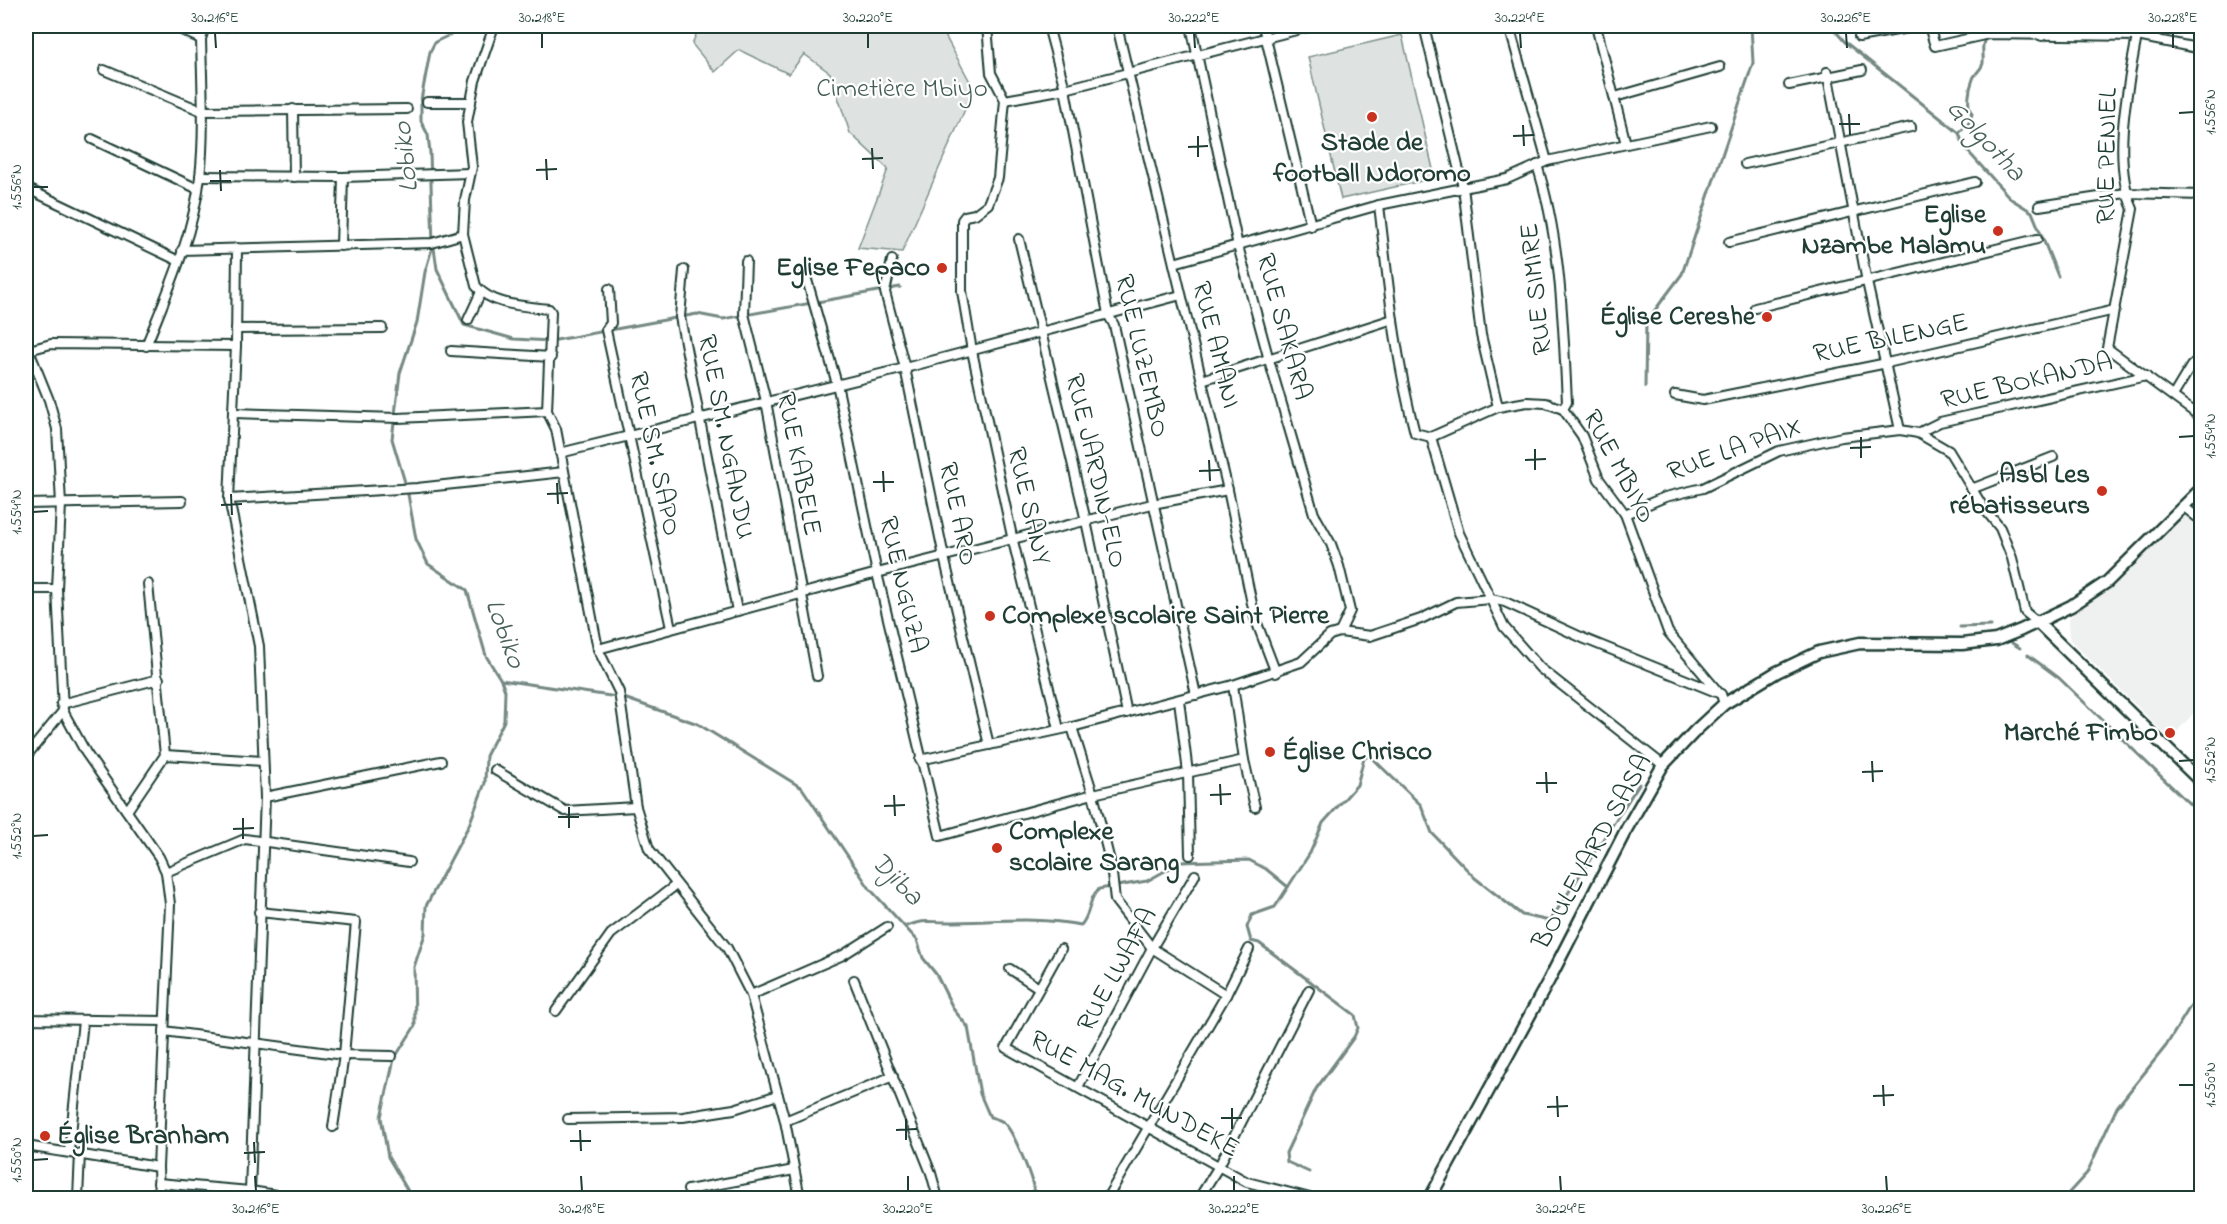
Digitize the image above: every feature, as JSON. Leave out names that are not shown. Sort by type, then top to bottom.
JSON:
[{"type":"street","points":[[173,26],[201,39]]},
{"type":"street","points":[[146,346],[179,261],[198,189],[202,111],[201,39],[206,26],[232,26]]},
{"type":"street","points":[[494,26],[475,81],[466,122],[470,173],[463,234],[476,286],[481,292],[508,304],[549,309],[551,357],[547,411],[556,429],[598,649],[619,692],[636,807],[649,849],[728,948],[751,995],[785,1121],[800,1198]]},
{"type":"street","points":[[987,26],[991,73],[1005,100],[1129,73],[1312,26]]},
{"type":"street","name":"RUE LUZEMBO","points":[[1048,26],[1065,88],[1108,314],[1114,326],[1196,695]]},
{"type":"street","name":"RUE AMANI","points":[[1117,26],[1228,490],[1255,618],[1276,673]]},
{"type":"street","name":"RUE SAKARA","points":[[1191,26],[1238,246],[1269,360],[1314,514],[1331,544],[1339,566],[1350,611],[1340,632]]},
{"type":"street","points":[[1263,26],[1311,225]]},
{"type":"street","points":[[1424,26],[1463,187],[1480,335],[1498,408]]},
{"type":"street","points":[[1509,26],[1547,161]]},
{"type":"street","points":[[1596,26],[1626,144]]},
{"type":"street","points":[[1859,37],[1919,26]]},
{"type":"street","points":[[1929,26],[1935,45],[1989,34],[2137,36],[2202,49]]},
{"type":"street","points":[[2042,26],[2042,36]]},
{"type":"street","name":"RUE PENIEL","points":[[2136,26],[2137,36],[2126,99],[2124,164],[2126,193],[2133,209],[2107,348],[2202,418]]},
{"type":"street","points":[[1615,97],[1720,67]]},
{"type":"street","points":[[104,70],[202,111],[407,109]]},
{"type":"street","points":[[1789,84],[1862,70]]},
{"type":"street","points":[[1827,75],[1867,282],[1887,363],[1900,430]]},
{"type":"street","name":"RUE SANY","points":[[1005,100],[998,178],[988,204],[975,214],[964,216],[962,220],[962,291],[972,351],[1013,541],[1059,729]]},
{"type":"street","points":[[427,102],[471,102]]},
{"type":"street","points":[[293,109],[294,177]]},
{"type":"street","points":[[1174,263],[1379,205],[1507,179],[1547,161],[1711,126]]},
{"type":"street","points":[[1745,164],[1911,127]]},
{"type":"street","points":[[92,139],[198,189]]},
{"type":"street","name":"RUE SIMIRE","points":[[1537,165],[1549,204],[1561,306],[1567,402],[1563,409]]},
{"type":"street","points":[[200,176],[343,177],[470,173]]},
{"type":"street","points":[[341,246],[343,177]]},
{"type":"street","points":[[1729,242],[1975,182]]},
{"type":"street","points":[[26,188],[179,261]]},
{"type":"street","points":[[2039,206],[2126,193],[2202,195]]},
{"type":"street","points":[[1379,205],[1393,319],[1415,433],[1431,437],[1459,533],[1504,627],[1540,668],[1663,765]]},
{"type":"street","points":[[182,250],[432,243],[463,234]]},
{"type":"street","name":"RUE JARDIN-ELO","points":[[1019,239],[1086,521],[1127,713]]},
{"type":"street","points":[[1755,308],[2037,239]]},
{"type":"street","points":[[237,248],[234,413],[229,500],[259,646],[265,797],[250,1191]]},
{"type":"street","name":"RUE ARO","points":[[892,260],[885,292],[905,368],[944,557],[989,745]]},
{"type":"street","name":"RUE KABELE","points":[[746,261],[744,314],[766,401],[817,676]]},
{"type":"street","name":"RUE SM. NGANDU","points":[[684,270],[680,317],[737,611]]},
{"type":"street","name":"RUE NGUZA","points":[[805,273],[837,384],[877,573],[940,836],[1093,794]]},
{"type":"street","name":"RUE SM. SAPO","points":[[609,289],[610,323],[606,330],[671,628]]},
{"type":"street","points":[[468,320],[481,292]]},
{"type":"street","points":[[560,453],[972,351],[1181,295]]},
{"type":"street","name":"RUE BILENGE","points":[[1675,394],[1704,399],[1887,363],[2115,310]]},
{"type":"street","points":[[1202,380],[1393,319]]},
{"type":"street","points":[[236,329],[382,328]]},
{"type":"street","points":[[159,1198],[158,1167],[170,904],[166,872],[159,857],[86,753],[62,707],[57,589],[61,504],[57,429],[49,400],[27,346],[51,344],[236,346]]},
{"type":"street","points":[[451,351],[551,357]]},
{"type":"street","points":[[2173,396],[2191,366],[2202,356]]},
{"type":"street","name":"RUE BOKANDA","points":[[1918,433],[1940,422],[2146,376]]},
{"type":"street","name":"RUE MBIYO","points":[[1431,437],[1498,408],[1527,402],[1546,403],[1563,409],[1582,436],[1599,479],[1625,514],[1668,632],[1723,699]]},
{"type":"street","points":[[234,413],[398,418],[547,411]]},
{"type":"street","name":"RUE LA PAIX","points":[[1625,514],[1665,497],[1702,488],[1779,451],[1842,437],[1900,430],[1918,433],[1950,451],[1974,488],[1983,507],[2000,528],[2012,558],[2025,612],[2036,621]]},
{"type":"street","points":[[1974,488],[2053,457]]},
{"type":"street","points":[[229,500],[417,488],[564,472]]},
{"type":"street","name":"BOULEVARD SASA","points":[[1430,1198],[1549,980],[1627,828],[1663,765],[1723,699],[1819,652],[1860,643],[1962,644],[1996,640],[2071,606],[2107,582],[2202,488]]},
{"type":"street","points":[[598,649],[877,573],[1013,541],[1152,504],[1228,490]]},
{"type":"street","points":[[26,504],[182,501]]},
{"type":"street","points":[[2183,506],[2202,521]]},
{"type":"street","points":[[126,810],[165,755],[148,584]]},
{"type":"street","points":[[26,589],[57,589]]},
{"type":"street","points":[[920,760],[1072,727],[1276,673],[1301,662],[1330,635],[1340,632],[1370,636],[1421,619],[1456,602],[1491,599],[1505,602],[1723,699]]},
{"type":"street","points":[[2036,621],[2202,783]]},
{"type":"street","points":[[26,764],[28,754],[62,707],[159,679]]},
{"type":"street","points":[[1233,685],[1244,760],[1255,807]]},
{"type":"street","points":[[1179,700],[1188,773],[1190,855]]},
{"type":"street","points":[[1072,727],[1093,794],[1115,900],[1152,948],[1226,995]]},
{"type":"street","points":[[165,755],[263,761]]},
{"type":"street","points":[[1093,794],[1244,760]]},
{"type":"street","points":[[265,797],[441,761]]},
{"type":"street","points":[[495,770],[565,811],[636,807]]},
{"type":"street","points":[[166,872],[245,839],[409,862]]},
{"type":"street","name":"RUE LWAFA","points":[[1078,1087],[1152,948],[1195,875]]},
{"type":"street","points":[[556,1011],[611,934],[676,885]]},
{"type":"street","points":[[259,912],[356,922],[344,1055],[333,1127]]},
{"type":"street","points":[[751,995],[843,955],[887,927]]},
{"type":"street","points":[[1010,969],[1039,988],[1061,949]]},
{"type":"street","points":[[1107,1198],[1226,995],[1250,949]]},
{"type":"street","points":[[854,980],[931,1173],[938,1198]]},
{"type":"street","name":"RUE MAG. MUNDEKE","points":[[1039,988],[1006,1048],[1247,1182],[1282,1196],[1310,1198]]},
{"type":"street","points":[[1199,1198],[1219,1166],[1309,990]]},
{"type":"street","points":[[26,1019],[83,1022],[164,1021]]},
{"type":"street","points":[[69,1152],[83,1022]]},
{"type":"street","points":[[164,1031],[344,1055],[392,1056]]},
{"type":"street","points":[[785,1121],[893,1076]]},
{"type":"street","points":[[568,1119],[683,1117],[734,1109],[778,1095]]},
{"type":"street","points":[[26,1146],[158,1167]]},
{"type":"street","points":[[78,1198],[80,1154]]},
{"type":"street","points":[[688,1190],[794,1170]]},
{"type":"street","points":[[158,1183],[250,1191],[297,1198]]},
{"type":"shaded area","points":[[2184,509],[2201,525],[2201,639],[2194,646],[2201,652],[2201,705],[2170,739],[2070,640],[2069,618],[2115,580]]},
{"type":"green space","name":"Cimetière Mbiyo","points":[[700,26],[945,26],[942,30],[974,89],[902,252],[858,248],[888,169],[850,133],[830,73],[804,54],[789,74],[739,50],[715,72],[692,44]]},
{"type":"green space","name":"Stade de football Ndoromo","points":[[1402,35],[1435,178],[1341,199],[1308,57]]},
{"type":"waterway","name":"Lobiko","points":[[412,1198],[388,1157],[381,1117],[394,1059],[415,1026],[414,967],[425,934],[426,906],[469,825],[485,783],[486,756],[504,721],[505,691],[486,656],[467,590],[428,564],[416,539],[407,489],[392,439],[400,373],[417,322],[425,272],[433,245],[430,153],[428,135],[421,121],[421,100],[430,52],[435,42],[458,31],[458,26]]},
{"type":"waterway","points":[[1645,387],[1646,322],[1682,274],[1753,63],[1751,26]]},
{"type":"waterway","name":"Golgotha","points":[[1831,26],[1845,42],[1959,133],[1964,147],[2011,199],[2032,212],[2058,276]]},
{"type":"waterway","points":[[1999,31],[2013,26]]},
{"type":"waterway","points":[[1959,133],[1969,123],[1972,114],[1969,107],[1969,92],[1974,77],[1982,65],[1983,45],[1987,36]]},
{"type":"waterway","points":[[434,248],[437,269],[464,325],[514,339],[551,341],[697,314],[723,319],[900,287]]},
{"type":"waterway","points":[[1960,627],[1991,626]]},
{"type":"waterway","points":[[2012,643],[2020,648]]},
{"type":"waterway","points":[[2028,655],[2059,678],[2202,816]]},
{"type":"waterway","name":"Djiba","points":[[501,680],[624,698],[698,724],[802,788],[870,889],[917,940],[923,958],[936,974],[954,1010],[968,1027],[980,1094],[990,1117],[1003,1122],[1018,1146],[1032,1182],[1034,1198]]},
{"type":"waterway","points":[[1309,1172],[1287,1162],[1286,1153],[1316,1089],[1354,1037],[1358,1028],[1355,1015],[1259,943],[1251,941],[1247,927],[1252,915],[1275,907],[1310,853],[1323,823],[1357,785],[1364,758],[1370,756],[1421,805],[1432,833],[1475,878],[1522,915],[1550,921],[1639,784]]},
{"type":"waterway","name":"Djiba","points":[[907,926],[927,921],[1014,920],[1081,925],[1099,889],[1147,881],[1181,862],[1249,860],[1266,869],[1288,887]]},
{"type":"waterway","points":[[2064,1198],[2087,1173],[2117,1107],[2166,1046],[2202,987]]},
{"type":"place","name":"Stade de football Ndoromo","points":[[1372,117]]},
{"type":"place","name":"Eglise Nzambe Malamu","points":[[1998,231]]},
{"type":"place","name":"Eglise Fepaco","points":[[942,268]]},
{"type":"place","name":"Église Cereshe","points":[[1767,317]]},
{"type":"place","name":"Asbl Les rébatisseurs","points":[[2102,491]]},
{"type":"place","name":"Complexe scolaire Saint Pierre","points":[[990,616]]},
{"type":"place","name":"Marché Fimbo","points":[[2170,733]]},
{"type":"place","name":"Église Chrisco","points":[[1270,752]]},
{"type":"place","name":"Complexe scolaire Sarang","points":[[997,848]]},
{"type":"place","name":"Église Branham","points":[[45,1136]]}]
